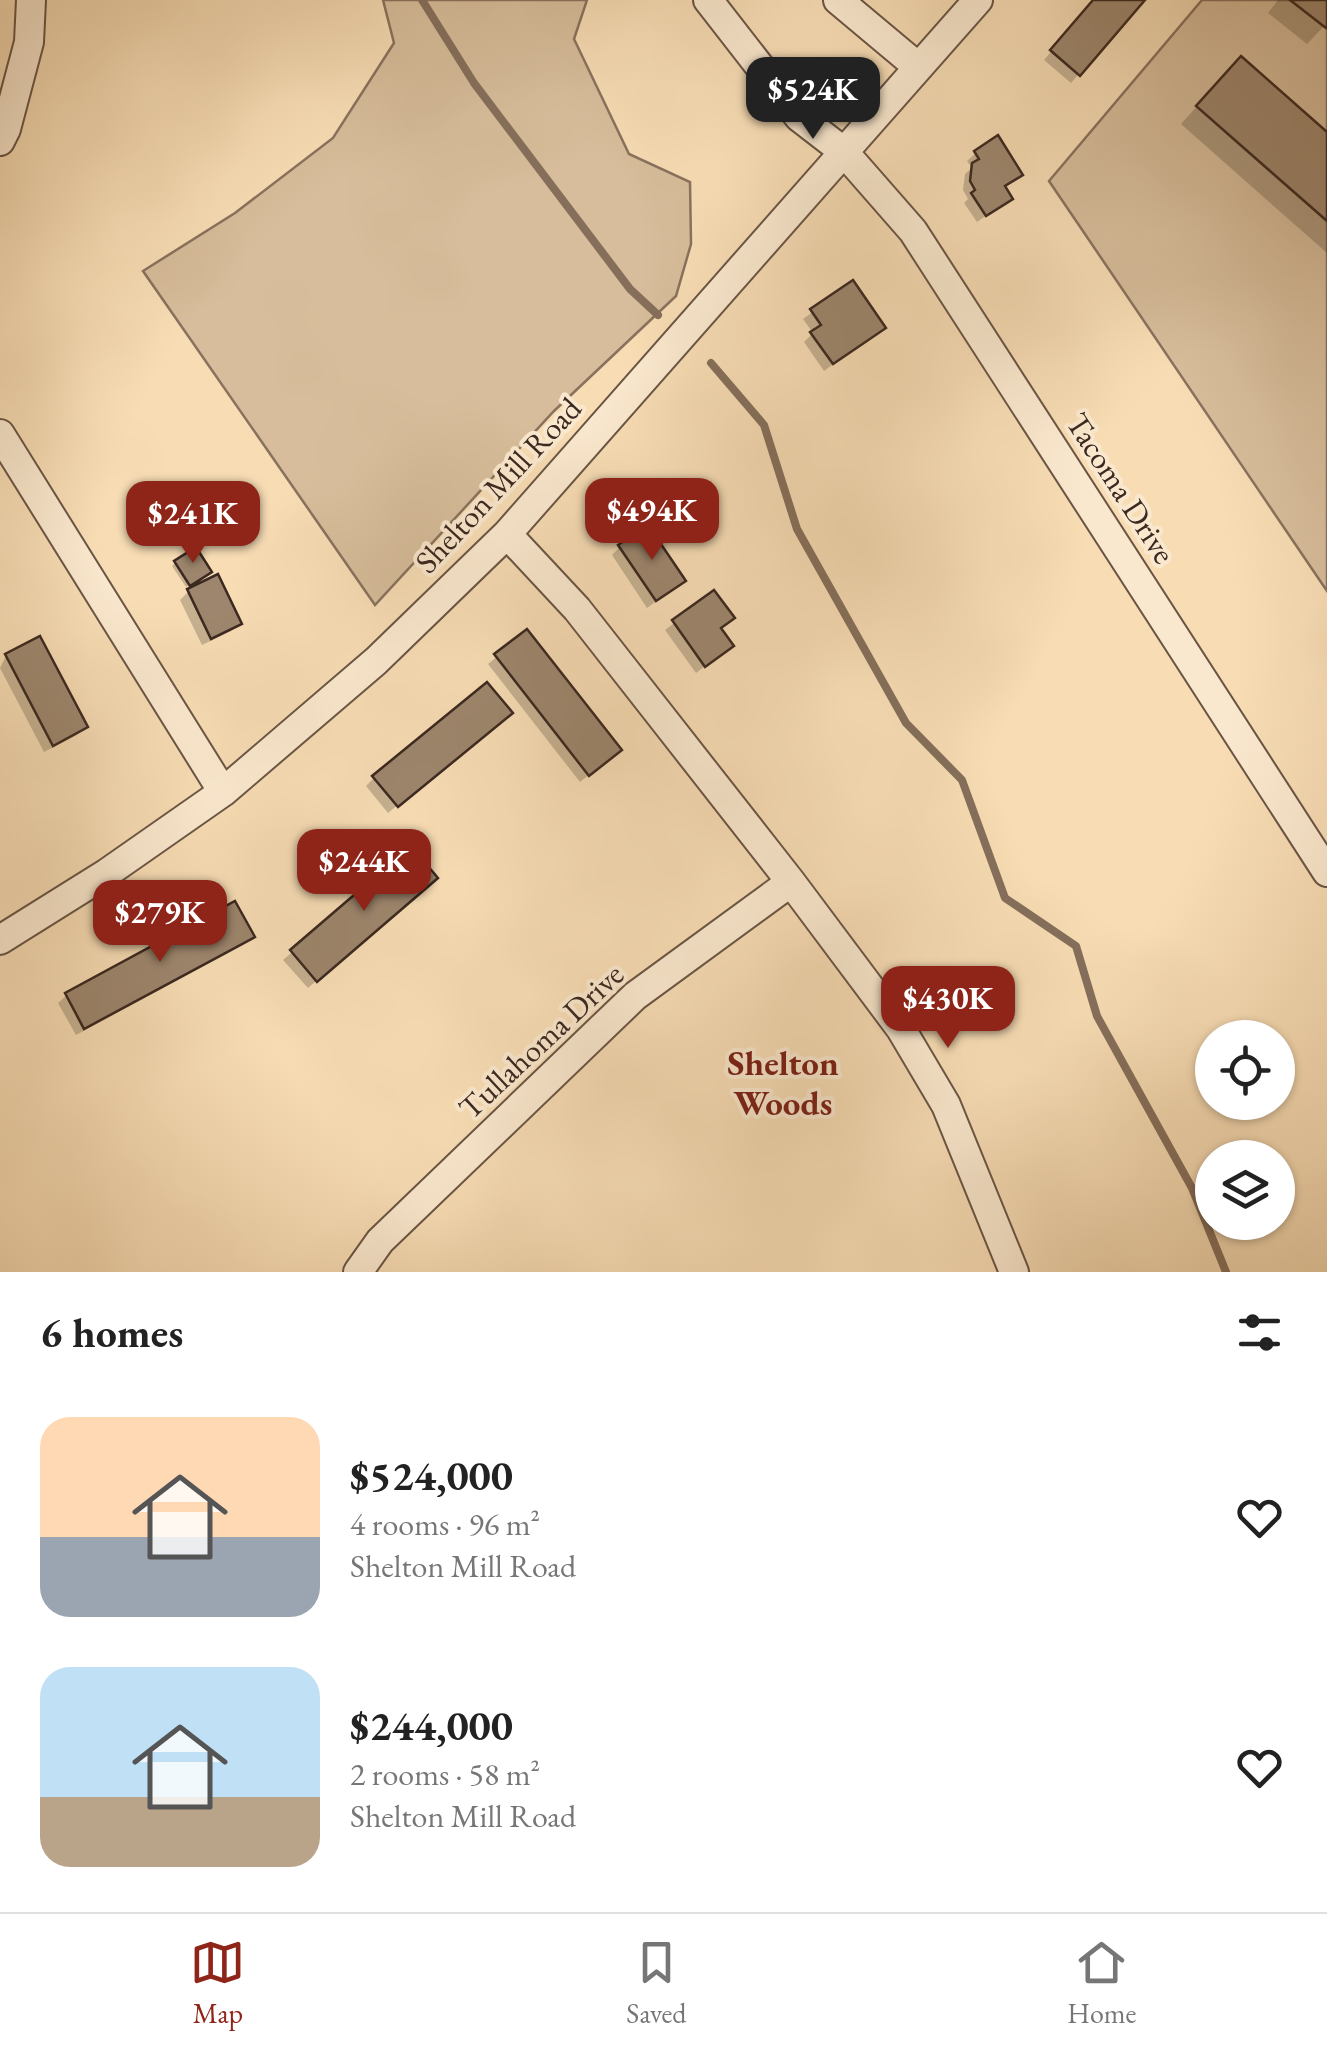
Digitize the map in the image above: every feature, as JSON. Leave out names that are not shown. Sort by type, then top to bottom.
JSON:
[{"type":"street","points":[[0,141],[29,42],[31,0]]},
{"type":"street","name":"Tacoma Drive","points":[[708,0],[800,117],[844,151],[914,230],[1327,872]]},
{"type":"street","points":[[838,0],[867,12],[918,68]]},
{"type":"street","name":"Shelton Mill Road","points":[[0,940],[108,873],[222,792],[376,661],[507,534],[978,0]]},
{"type":"street","points":[[0,434],[222,792]]},
{"type":"street","points":[[507,534],[578,609],[900,1029],[946,1104],[1014,1272]]},
{"type":"street","name":"Tullahoma Drive","points":[[358,1272],[380,1241],[635,996],[791,882]]},
{"type":"shaded area","points":[[383,0],[587,0],[574,39],[629,154],[690,182],[691,244],[676,296],[554,411],[375,605],[143,271],[235,213],[333,138],[394,43]]},
{"type":"shaded area","points":[[1202,0],[1327,0],[1327,591],[1049,181]]},
{"type":"building","points":[[1093,0],[1145,0],[1080,76],[1050,50]]},
{"type":"building","points":[[1290,0],[1327,0],[1327,27],[1326,28]]},
{"type":"building","points":[[1241,56],[1327,132],[1327,221],[1196,106]]},
{"type":"building","points":[[998,135],[1023,175],[1005,186],[1013,199],[986,216],[971,193],[975,190],[970,181],[972,163],[979,159],[974,151]]},
{"type":"building","points":[[853,280],[886,328],[833,364],[810,332],[821,325],[810,309]]},
{"type":"building","points":[[648,525],[686,581],[656,601],[618,545]]},
{"type":"building","points":[[196,547],[212,572],[190,586],[174,561]]},
{"type":"building","points":[[218,574],[242,624],[211,639],[187,589]]},
{"type":"building","points":[[714,590],[735,618],[721,628],[734,646],[705,667],[672,620]]},
{"type":"building","points":[[527,629],[622,750],[589,776],[494,654]]},
{"type":"building","points":[[40,636],[88,727],[53,746],[5,654]]},
{"type":"building","points":[[487,682],[513,713],[398,807],[372,776]]},
{"type":"building","points":[[411,846],[438,878],[317,982],[290,950]]},
{"type":"building","points":[[235,901],[255,937],[84,1029],[65,993]]},
{"type":"waterway","points":[[422,0],[474,83],[630,289],[658,315]]},
{"type":"waterway","points":[[711,363],[764,425],[797,529],[906,723],[962,780],[1005,898],[1076,946],[1097,1016],[1192,1188],[1226,1272]]},
{"type":"district","name":"Shelton Woods","points":[[783,1082]]}]
